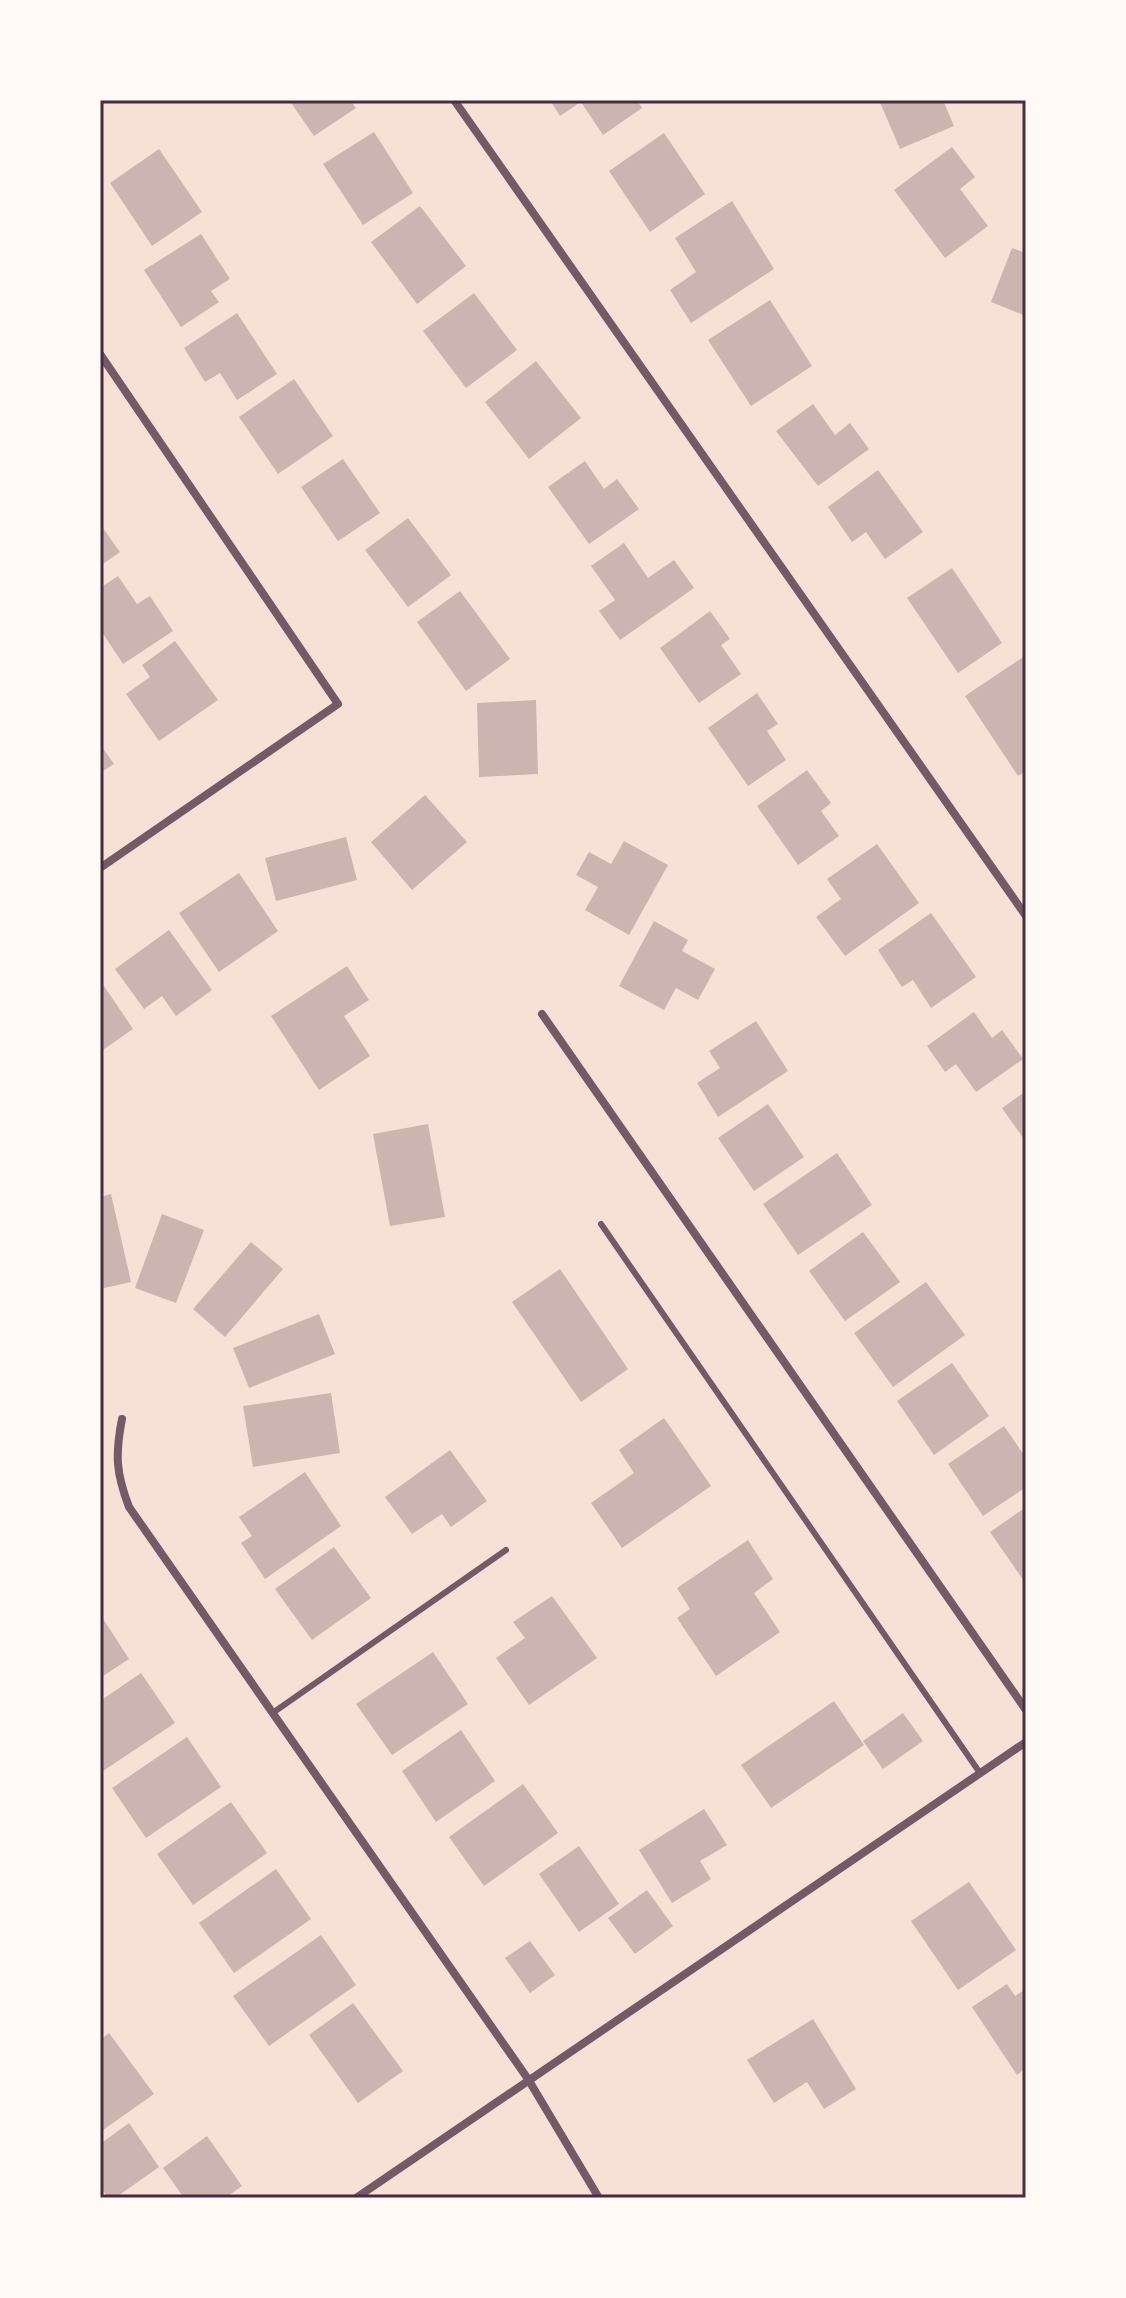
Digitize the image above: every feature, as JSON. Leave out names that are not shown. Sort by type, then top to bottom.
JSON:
[{"type":"street","points":[[454,100],[1026,916]]},
{"type":"street","points":[[100,354],[338,704],[100,868]]},
{"type":"street","points":[[542,1014],[1026,1710]]},
{"type":"street","points":[[122,1419],[116,1452],[118,1479],[129,1507],[528,2079],[599,2198]]},
{"type":"street","points":[[356,2198],[1026,1742]]},
{"type":"lane","points":[[601,1224],[980,1773]]},
{"type":"lane","points":[[274,1712],[506,1550]]},
{"type":"building","points":[[289,100],[350,100],[356,108],[314,136]]},
{"type":"building","points":[[550,100],[637,100],[642,108],[603,135],[581,102],[560,116]]},
{"type":"building","points":[[879,100],[943,100],[954,126],[900,149]]},
{"type":"building","points":[[374,132],[413,193],[363,225],[323,164]]},
{"type":"building","points":[[664,133],[705,194],[650,232],[609,171]]},
{"type":"building","points":[[952,147],[975,177],[960,189],[988,226],[945,258],[894,190]]},
{"type":"building","points":[[159,149],[202,212],[152,246],[110,183]]},
{"type":"building","points":[[732,201],[774,269],[691,323],[670,290],[696,272],[675,238]]},
{"type":"building","points":[[420,206],[466,266],[417,304],[371,242]]},
{"type":"building","points":[[201,234],[230,279],[211,291],[219,302],[181,327],[144,270]]},
{"type":"building","points":[[1012,248],[1026,253],[1026,316],[991,302]]},
{"type":"building","points":[[474,293],[517,350],[466,388],[423,331]]},
{"type":"building","points":[[770,300],[812,366],[751,406],[708,340]]},
{"type":"building","points":[[237,313],[277,374],[237,400],[220,373],[205,382],[184,348]]},
{"type":"building","points":[[536,361],[581,418],[529,459],[485,402]]},
{"type":"building","points":[[294,379],[333,436],[278,474],[239,417]]},
{"type":"building","points":[[813,404],[835,435],[850,423],[869,449],[818,486],[776,431]]},
{"type":"building","points":[[343,459],[380,513],[338,541],[301,487]]},
{"type":"building","points":[[585,461],[604,489],[617,479],[639,509],[589,544],[548,487]]},
{"type":"building","points":[[878,470],[923,532],[885,559],[866,532],[852,542],[828,507]]},
{"type":"building","points":[[408,518],[451,575],[408,607],[365,550]]},
{"type":"building","points":[[100,524],[120,552],[100,566]]},
{"type":"building","points":[[624,543],[648,578],[674,560],[694,588],[620,640],[599,611],[615,600],[591,566]]},
{"type":"building","points":[[952,568],[1002,643],[958,673],[907,598]]},
{"type":"building","points":[[118,576],[137,604],[150,596],[173,631],[123,664],[100,629],[100,588]]},
{"type":"building","points":[[460,591],[510,659],[466,691],[417,622]]},
{"type":"building","points":[[710,611],[730,639],[721,645],[741,674],[699,703],[660,648]]},
{"type":"building","points":[[175,641],[218,700],[159,741],[126,694],[150,677],[142,665]]},
{"type":"building","points":[[1026,655],[1026,771],[1018,776],[965,696]]},
{"type":"building","points":[[757,693],[778,724],[767,731],[786,760],[748,786],[708,728]]},
{"type":"building","points":[[536,700],[538,774],[479,777],[477,703]]},
{"type":"building","points":[[100,744],[114,764],[100,773]]},
{"type":"building","points":[[807,770],[831,803],[821,811],[839,836],[798,865],[757,806]]},
{"type":"building","points":[[425,795],[467,842],[412,890],[371,842]]},
{"type":"building","points":[[346,837],[357,880],[276,901],[265,858]]},
{"type":"building","points":[[624,841],[668,865],[629,935],[585,910],[598,887],[576,875],[589,852],[611,864]]},
{"type":"building","points":[[877,844],[919,903],[845,956],[816,917],[841,899],[827,879]]},
{"type":"building","points":[[239,873],[278,931],[219,972],[179,913]]},
{"type":"building","points":[[931,913],[976,977],[931,1008],[913,980],[902,987],[878,950]]},
{"type":"building","points":[[654,921],[688,940],[682,951],[715,969],[698,1000],[676,988],[664,1010],[619,986]]},
{"type":"building","points":[[169,930],[212,990],[176,1016],[162,996],[144,1009],[115,969]]},
{"type":"building","points":[[347,966],[369,1000],[344,1016],[370,1056],[319,1090],[271,1016]]},
{"type":"building","points":[[100,980],[133,1029],[100,1052]]},
{"type":"building","points":[[974,1012],[992,1038],[1002,1030],[1023,1059],[976,1092],[956,1064],[945,1072],[927,1046]]},
{"type":"building","points":[[756,1021],[788,1071],[718,1117],[697,1083],[720,1068],[709,1051]]},
{"type":"building","points":[[1026,1091],[1026,1142],[1002,1108]]},
{"type":"building","points":[[768,1104],[804,1157],[754,1191],[718,1138]]},
{"type":"building","points":[[428,1124],[445,1217],[390,1226],[373,1134]]},
{"type":"building","points":[[837,1153],[872,1205],[798,1255],[763,1204]]},
{"type":"building","points":[[111,1194],[131,1282],[100,1289],[100,1197]]},
{"type":"building","points":[[162,1214],[204,1230],[176,1303],[135,1288]]},
{"type":"building","points":[[863,1232],[900,1282],[845,1321],[809,1271]]},
{"type":"building","points":[[251,1242],[283,1269],[225,1337],[193,1309]]},
{"type":"building","points":[[560,1269],[628,1369],[581,1402],[512,1302]]},
{"type":"building","points":[[926,1282],[965,1335],[893,1387],[854,1333]]},
{"type":"building","points":[[319,1314],[335,1354],[249,1388],[233,1348]]},
{"type":"building","points":[[952,1363],[989,1416],[934,1455],[897,1401]]},
{"type":"building","points":[[331,1393],[340,1453],[253,1467],[243,1406]]},
{"type":"building","points":[[664,1418],[711,1486],[622,1548],[591,1503],[634,1473],[619,1450]]},
{"type":"building","points":[[1004,1426],[1026,1458],[1026,1487],[983,1516],[948,1464]]},
{"type":"building","points":[[450,1450],[487,1501],[451,1527],[442,1514],[412,1534],[385,1497]]},
{"type":"building","points":[[305,1472],[341,1526],[265,1579],[241,1543],[252,1536],[239,1517]]},
{"type":"building","points":[[1026,1507],[1026,1584],[990,1532]]},
{"type":"building","points":[[748,1540],[773,1579],[754,1593],[780,1632],[716,1676],[677,1618],[690,1609],[677,1588]]},
{"type":"building","points":[[334,1547],[371,1598],[312,1640],[275,1589]]},
{"type":"building","points":[[552,1596],[597,1658],[529,1705],[496,1658],[525,1638],[513,1622]]},
{"type":"building","points":[[100,1614],[129,1659],[100,1678]]},
{"type":"building","points":[[433,1652],[468,1704],[392,1755],[356,1704]]},
{"type":"building","points":[[141,1673],[175,1723],[100,1773],[100,1701]]},
{"type":"building","points":[[834,1701],[864,1745],[771,1808],[741,1765]]},
{"type":"building","points":[[903,1713],[923,1741],[883,1769],[863,1741]]},
{"type":"building","points":[[461,1730],[495,1781],[436,1822],[402,1771]]},
{"type":"building","points":[[187,1737],[221,1787],[146,1838],[112,1788]]},
{"type":"building","points":[[523,1784],[558,1833],[484,1886],[449,1837]]},
{"type":"building","points":[[231,1802],[267,1853],[193,1905],[157,1854]]},
{"type":"building","points":[[704,1809],[727,1845],[700,1861],[711,1879],[672,1903],[639,1850]]},
{"type":"building","points":[[579,1846],[619,1904],[579,1932],[539,1874]]},
{"type":"building","points":[[276,1869],[311,1919],[234,1973],[199,1923]]},
{"type":"building","points":[[969,1882],[1016,1950],[958,1990],[911,1921]]},
{"type":"building","points":[[647,1890],[673,1926],[635,1954],[608,1918]]},
{"type":"building","points":[[321,1935],[356,1985],[269,2046],[233,1996]]},
{"type":"building","points":[[530,1941],[555,1975],[530,1993],[505,1958]]},
{"type":"building","points":[[1007,1984],[1015,1996],[1026,1989],[1026,2068],[1017,2075],[972,2007]]},
{"type":"building","points":[[353,2003],[403,2071],[358,2103],[309,2035]]},
{"type":"building","points":[[813,2019],[856,2089],[824,2109],[807,2082],[774,2103],[747,2060]]},
{"type":"building","points":[[109,2033],[154,2094],[103,2130],[100,2125],[100,2040]]},
{"type":"building","points":[[129,2123],[159,2167],[115,2198],[108,2198],[100,2186],[100,2144]]},
{"type":"building","points":[[207,2136],[242,2186],[225,2198],[184,2198],[163,2168]]}]
